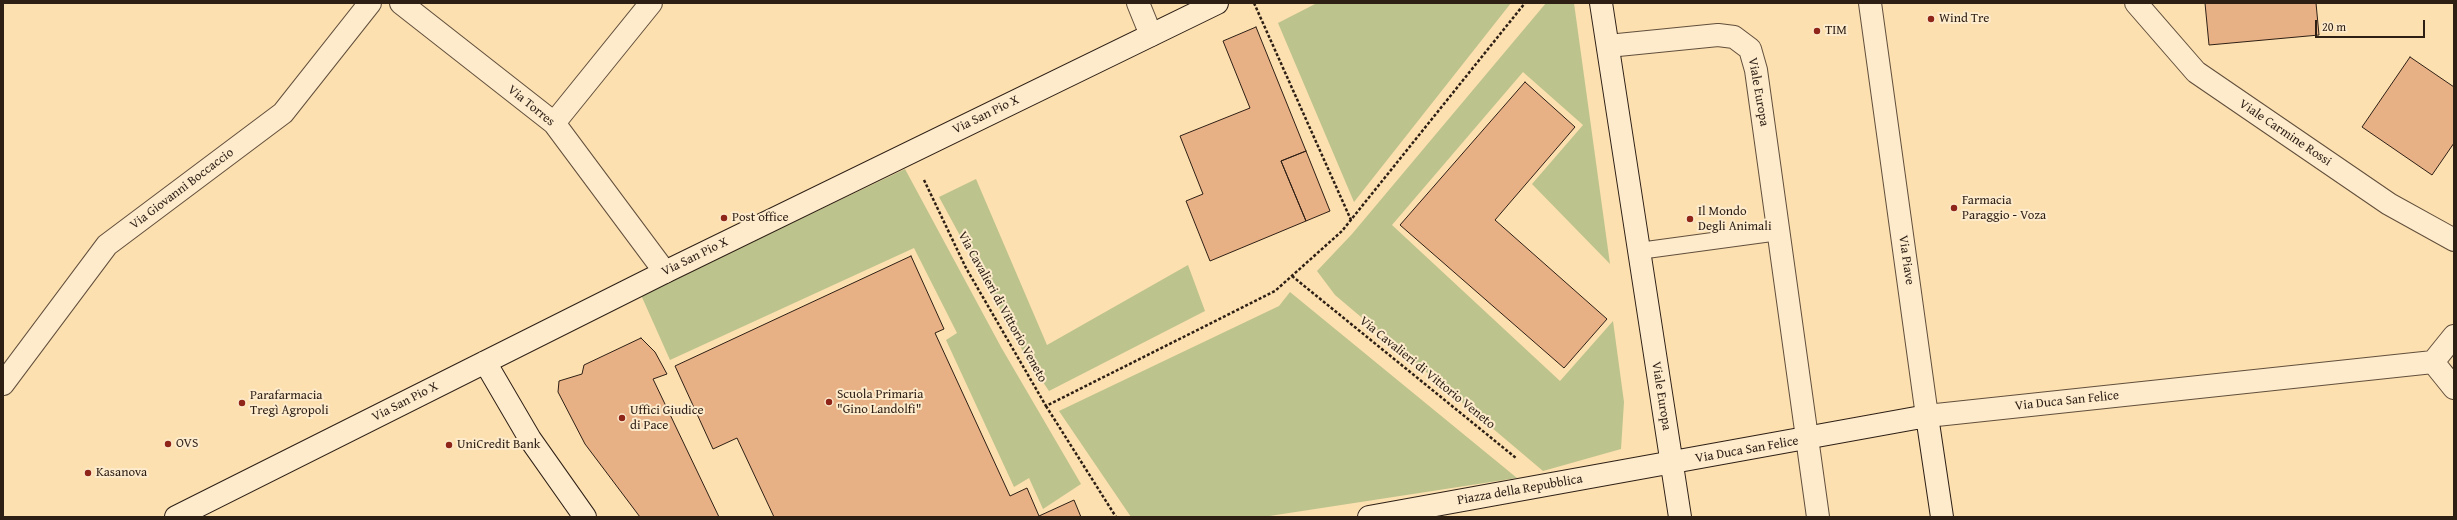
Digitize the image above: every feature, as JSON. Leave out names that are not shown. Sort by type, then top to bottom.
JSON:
[{"type":"street","name":"Via Giovanni Boccaccio","points":[[3,384],[107,245],[283,113],[370,3]]},
{"type":"street","name":"Via Torres","points":[[401,3],[554,123],[665,272]]},
{"type":"street","points":[[554,123],[651,3]]},
{"type":"street","points":[[1138,3],[1151,35]]},
{"type":"street","name":"Via San Pio X","points":[[176,517],[665,272],[1217,3]]},
{"type":"street","name":"Viale Europa","points":[[1601,3],[1680,517]]},
{"type":"street","name":"Via Piave","points":[[1870,3],[1942,517]]},
{"type":"street","name":"Viale Carmine Rossi","points":[[2136,3],[2196,72],[2389,204],[2454,240]]},
{"type":"street","name":"Viale Europa","points":[[1608,46],[1718,35],[1734,37],[1750,49],[1756,70],[1818,517]]},
{"type":"street","points":[[2454,336],[2433,362],[2454,388]]},
{"type":"street","points":[[485,362],[530,440],[585,517]]},
{"type":"street","name":"Via Duca San Felice","points":[[1672,464],[1927,416],[2433,362]]},
{"type":"street","name":"Piazza della Repubblica","points":[[1369,517],[1672,464]]},
{"type":"lane","points":[[1639,252],[1779,232]]},
{"type":"path","points":[[1254,3],[1351,220]]},
{"type":"path","points":[[1046,406],[1275,291],[1351,220],[1525,3]]},
{"type":"path","name":"Via Cavalieri di Vittorio Veneto","points":[[911,152],[966,268],[1046,406],[1116,517]]},
{"type":"path","name":"Via Cavalieri di Vittorio Veneto","points":[[1292,276],[1550,485]]},
{"type":"green space","points":[[1317,3],[1511,3],[1354,202],[1278,23]]},
{"type":"green space","points":[[1546,3],[1574,3],[1610,264],[1532,184],[1583,125],[1523,72],[1392,225],[1560,381],[1613,321],[1624,402],[1621,449],[1543,471],[1335,295],[1317,271],[1352,234]]},
{"type":"green space","points":[[905,169],[1001,347],[1081,484],[1043,509],[1029,478],[1014,487],[946,340],[957,333],[914,248],[670,360],[641,295]]},
{"type":"green space","points":[[976,179],[1047,345],[1188,265],[1205,311],[1049,391],[1026,357],[939,197]]},
{"type":"green space","points":[[1290,292],[1517,478],[1263,517],[1131,517],[1059,411],[1279,306]]},
{"type":"building","points":[[2205,3],[2316,3],[2319,35],[2209,45]]},
{"type":"building","points":[[1256,27],[1306,151],[1281,161],[1306,221],[1210,261],[1186,201],[1203,194],[1180,136],[1250,108],[1223,41]]},
{"type":"building","points":[[2410,57],[2454,87],[2454,143],[2432,175],[2362,127]]},
{"type":"building","points":[[1525,82],[1575,127],[1495,220],[1607,319],[1564,368],[1400,225]]},
{"type":"building","points":[[1306,151],[1330,211],[1306,221],[1281,161]]},
{"type":"building","name":"Scuola Primaria \"Gino Landolfi\"","points":[[911,256],[944,329],[935,333],[1010,496],[1027,488],[1039,516],[1074,500],[1081,517],[774,517],[737,438],[713,449],[675,366]]},
{"type":"building","name":"Uffici Giudice di Pace","points":[[641,338],[655,352],[667,374],[653,379],[719,517],[640,517],[585,444],[558,392],[559,381],[582,374],[584,365]]},
{"type":"place","name":"Wind Tre","points":[[1931,19]]},
{"type":"place","name":"TIM","points":[[1817,31]]},
{"type":"place","name":"Farmacia Paraggio - Voza","points":[[1954,208]]},
{"type":"place","name":"Post office","points":[[724,218]]},
{"type":"place","name":"Il Mondo Degli Animali","points":[[1690,219]]},
{"type":"place","name":"Scuola Primaria \"Gino Landolfi\"","points":[[829,402]]},
{"type":"place","name":"Parafarmacia Tregì Agropoli","points":[[242,403]]},
{"type":"place","name":"Uffici Giudice di Pace","points":[[622,418]]},
{"type":"place","name":"OVS","points":[[168,444]]},
{"type":"place","name":"UniCredit Bank","points":[[449,445]]},
{"type":"place","name":"Kasanova","points":[[88,473]]}]
